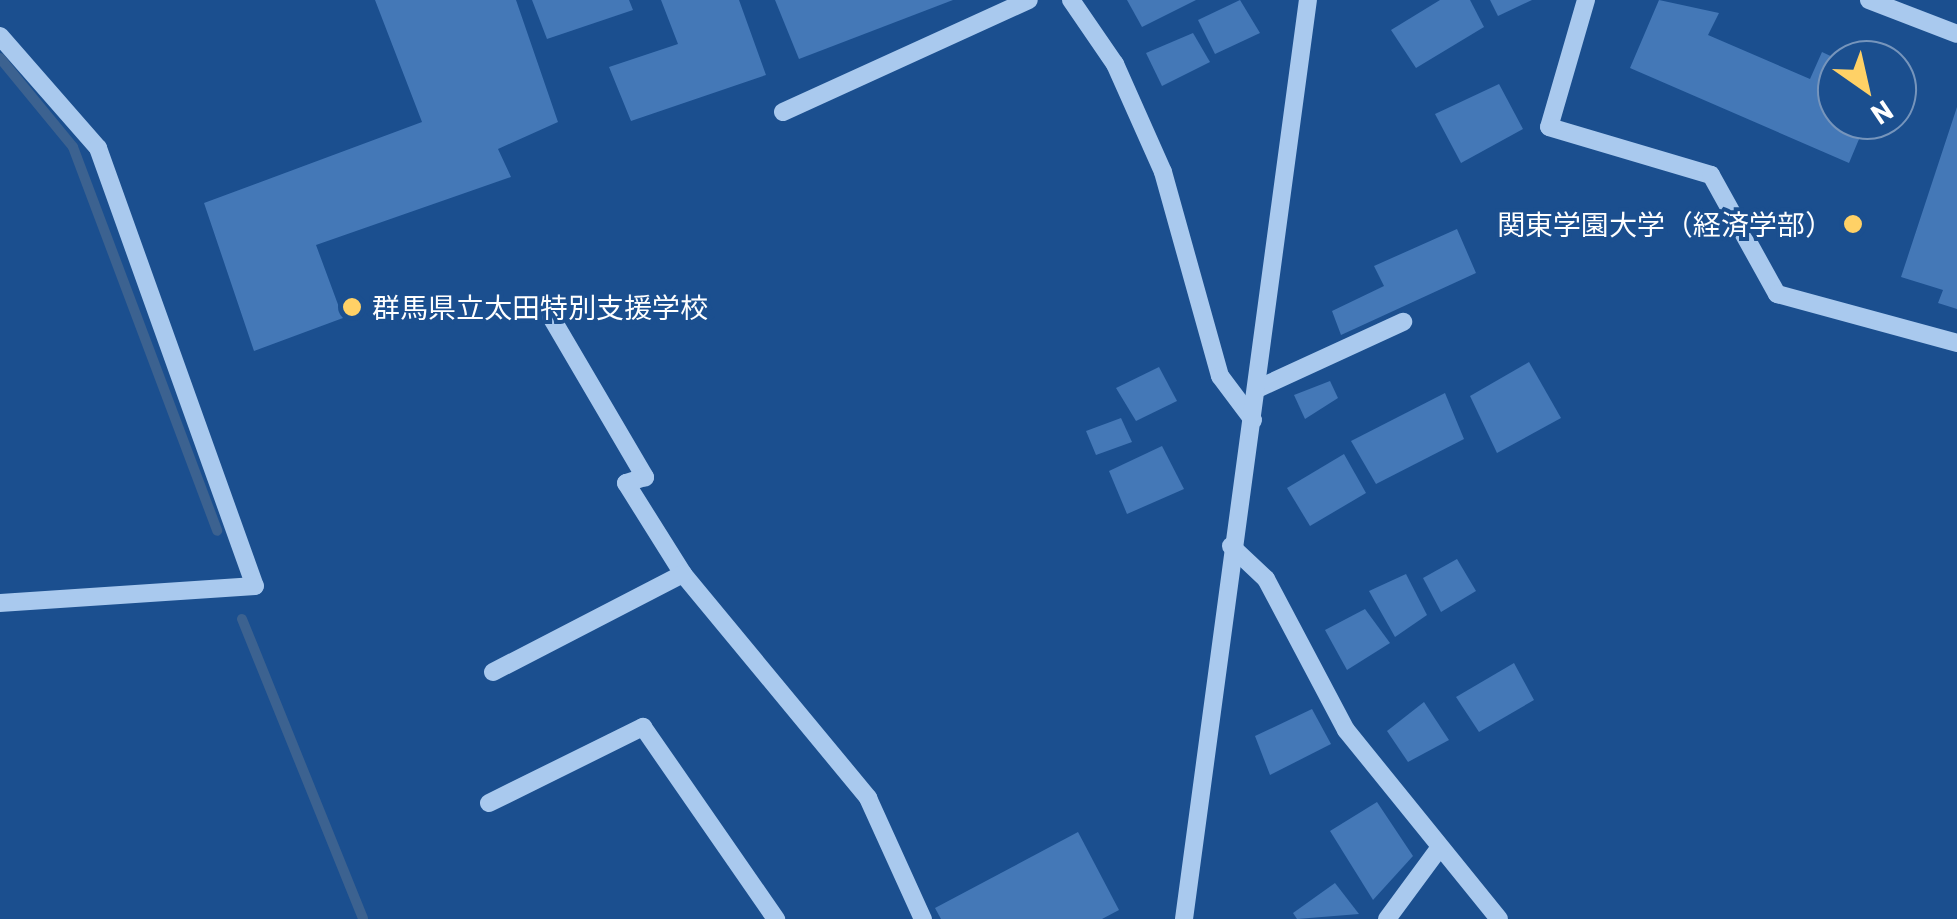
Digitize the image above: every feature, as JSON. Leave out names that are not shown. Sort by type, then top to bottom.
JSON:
[{"type":"street","points":[[783,112],[1029,0]]},
{"type":"street","points":[[1071,0],[1115,64],[1163,172],[1220,376],[1253,420]]},
{"type":"street","points":[[1184,919],[1231,546],[1253,420],[1308,0]]},
{"type":"street","points":[[1586,0],[1549,126],[1711,174],[1777,294],[1957,343]]},
{"type":"street","points":[[1869,0],[1957,34]]},
{"type":"street","points":[[0,36],[98,148],[255,586],[0,603]]},
{"type":"street","points":[[551,317],[645,477],[626,484],[683,574],[868,798],[923,919]]},
{"type":"street","points":[[1257,390],[1403,322]]},
{"type":"street","points":[[1231,546],[1266,579],[1346,730],[1498,919]]},
{"type":"street","points":[[494,672],[683,574]]},
{"type":"street","points":[[489,803],[643,727],[776,919]]},
{"type":"street","points":[[1386,919],[1440,847]]},
{"type":"building","points":[[375,0],[516,0],[558,122],[498,149],[511,177],[316,245],[343,318],[254,351],[204,203],[422,122]]},
{"type":"building","points":[[532,0],[629,0],[633,10],[547,39]]},
{"type":"building","points":[[661,0],[739,0],[766,75],[631,121],[609,67],[678,44]]},
{"type":"building","points":[[775,0],[953,0],[799,59]]},
{"type":"building","points":[[1127,0],[1196,0],[1142,27]]},
{"type":"building","points":[[1240,0],[1260,33],[1215,54],[1198,20]]},
{"type":"building","points":[[1440,0],[1470,0],[1484,27],[1416,68],[1391,30]]},
{"type":"building","points":[[1490,0],[1532,0],[1498,16]]},
{"type":"building","points":[[1659,0],[1719,13],[1708,35],[1810,79],[1817,63],[1817,140],[1859,140],[1849,163],[1630,68]]},
{"type":"building","points":[[1193,33],[1210,62],[1162,86],[1146,53]]},
{"type":"building","points":[[1499,84],[1523,129],[1461,163],[1435,114]]},
{"type":"building","points":[[1957,107],[1957,309],[1938,303],[1943,290],[1901,277]]},
{"type":"building","points":[[1457,229],[1476,273],[1341,335],[1332,311],[1384,286],[1374,266]]},
{"type":"building","points":[[1529,362],[1561,418],[1497,453],[1470,396]]},
{"type":"building","points":[[1159,367],[1177,401],[1136,421],[1116,388]]},
{"type":"building","points":[[1330,381],[1338,398],[1305,419],[1294,395]]},
{"type":"building","points":[[1445,393],[1464,439],[1376,484],[1351,441]]},
{"type":"building","points":[[1121,418],[1132,442],[1096,455],[1086,431]]},
{"type":"building","points":[[1162,446],[1184,489],[1127,514],[1109,471]]},
{"type":"building","points":[[1344,454],[1366,493],[1310,526],[1287,488]]},
{"type":"building","points":[[1457,559],[1476,591],[1441,612],[1423,578]]},
{"type":"building","points":[[1406,574],[1427,615],[1395,637],[1369,591]]},
{"type":"building","points":[[1365,609],[1390,643],[1347,670],[1325,630]]},
{"type":"building","points":[[1514,663],[1534,700],[1479,732],[1456,697]]},
{"type":"building","points":[[1424,702],[1449,740],[1408,762],[1387,731]]},
{"type":"building","points":[[1312,709],[1331,744],[1270,775],[1255,736]]},
{"type":"building","points":[[1377,802],[1413,856],[1373,900],[1330,831]]},
{"type":"building","points":[[1078,832],[1119,910],[1102,919],[941,919],[935,908]]},
{"type":"building","points":[[1335,883],[1359,914],[1297,919],[1293,913]]},
{"type":"waterway","points":[[0,58],[73,147],[217,531]]},
{"type":"waterway","points":[[242,619],[363,919]]},
{"type":"place","name":"関東学園大学（経済学部）","points":[[1853,224]]},
{"type":"place","name":"群馬県立太田特別支援学校","points":[[352,307]]}]
